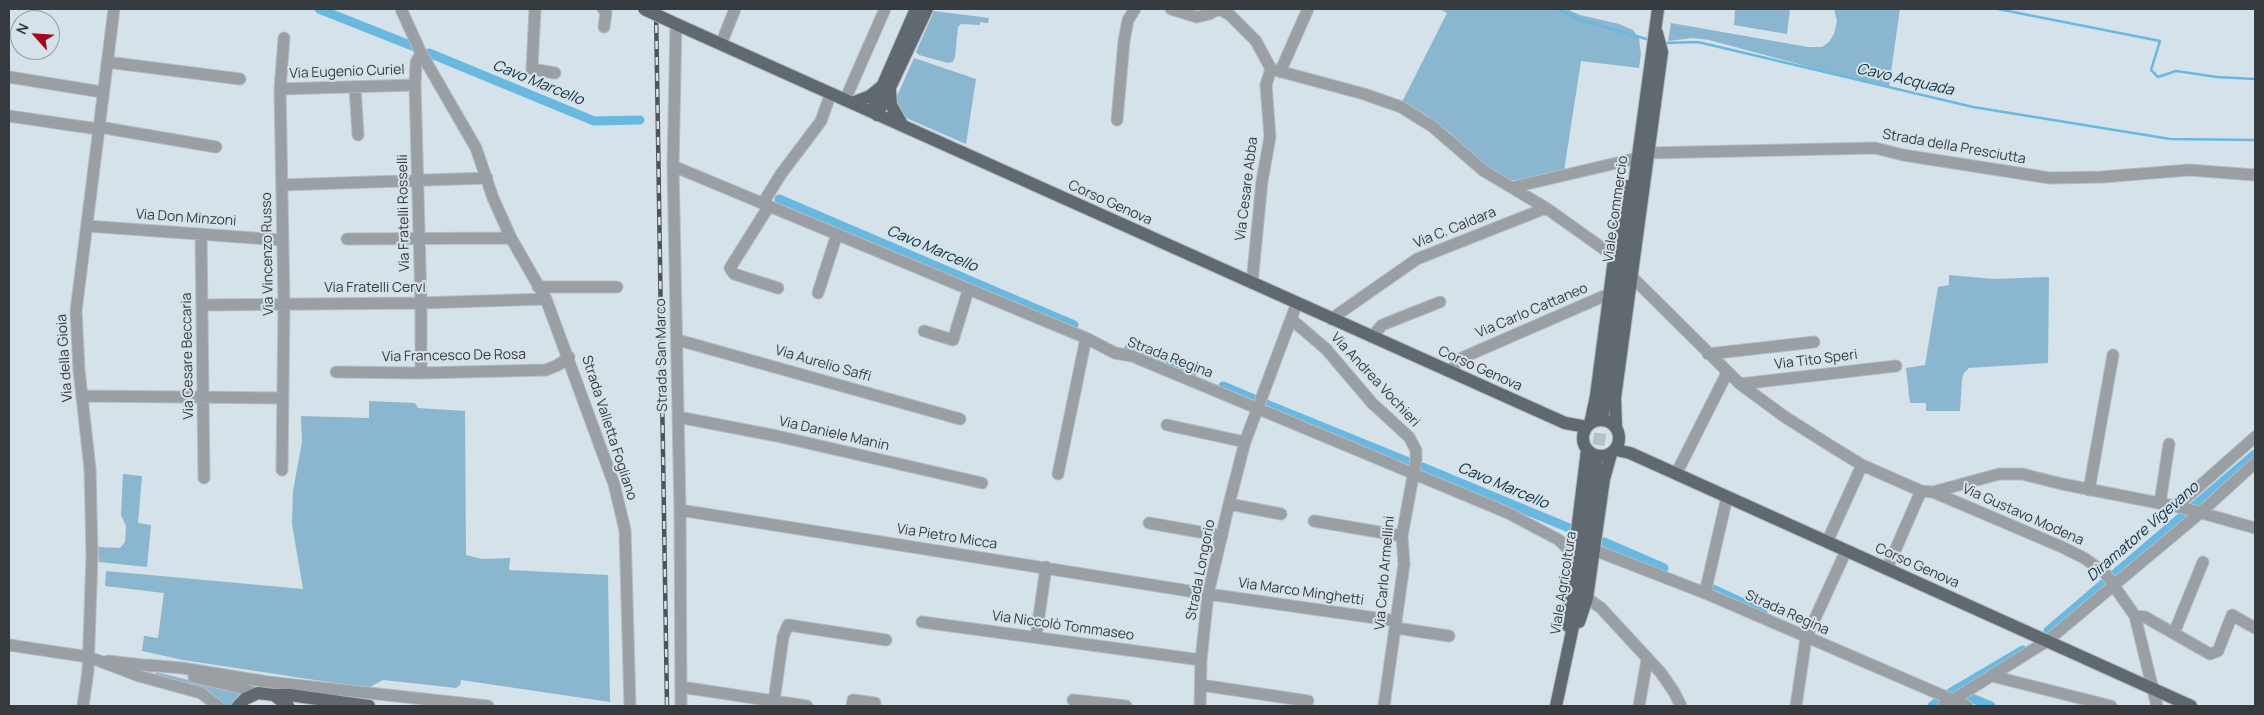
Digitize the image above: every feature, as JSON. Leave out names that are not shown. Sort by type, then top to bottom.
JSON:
[{"type":"main road","name":"Corso Genova","points":[[644,9],[1565,423],[1588,425],[1600,420],[1606,420],[1616,427]]},
{"type":"main road","points":[[875,113],[916,9]]},
{"type":"main road","points":[[848,102],[870,96],[886,88],[926,9]]},
{"type":"main road","name":"Viale Commercio","points":[[1603,413],[1643,156],[1657,51],[1658,9]]},
{"type":"main road","points":[[886,88],[891,105],[903,126]]},
{"type":"main road","points":[[1570,643],[1567,610],[1577,537],[1585,445],[1596,396],[1621,206],[1643,156]]},
{"type":"main road","points":[[1570,643],[1588,598],[1604,479],[1615,449],[1615,398],[1631,276],[1643,156]]},
{"type":"main road","name":"Corso Genova","points":[[1565,423],[1585,445]]},
{"type":"main road","points":[[1585,445],[1598,457],[1615,449]]},
{"type":"main road","name":"Corso Genova","points":[[1615,449],[1630,453],[2191,706]]},
{"type":"main road","name":"Viale Agricoltura","points":[[1556,706],[1578,599],[1596,464]]},
{"type":"main road","points":[[238,706],[245,699],[257,693],[289,695],[369,706]]},
{"type":"main road","points":[[274,695],[288,706]]},
{"type":"street","name":"Via della Gioia","points":[[83,706],[94,659],[90,479],[76,311],[102,92],[114,9]]},
{"type":"street","name":"Strada Valletta Fogliano","points":[[401,9],[421,52],[476,148],[493,198],[511,238],[546,299],[569,357],[614,484],[625,530],[630,706]]},
{"type":"street","points":[[535,9],[532,69],[555,74]]},
{"type":"street","points":[[603,9],[606,12],[604,27]]},
{"type":"street","points":[[721,44],[735,9]]},
{"type":"street","points":[[848,102],[885,9]]},
{"type":"street","points":[[1117,120],[1124,41],[1128,20],[1135,9]]},
{"type":"street","points":[[1171,9],[1197,17],[1219,9],[1230,15],[1256,42],[1276,70],[1364,94],[1401,108],[1433,127],[1484,171],[1546,208],[1614,256]]},
{"type":"street","name":"Via Cesare Abba","points":[[1252,283],[1262,182],[1270,137],[1266,84],[1276,70],[1308,9]]},
{"type":"street","name":"Strada San Marco","points":[[676,24],[673,166],[678,340],[681,706]]},
{"type":"street","name":"Via Vincenzo Russo","points":[[282,470],[284,304],[280,89],[284,38]]},
{"type":"street","name":"Via Fratelli Rosselli","points":[[421,52],[416,63],[415,85],[421,373]]},
{"type":"street","points":[[107,62],[240,79]]},
{"type":"street","points":[[9,77],[102,92]]},
{"type":"street","name":"Via Eugenio Curiel","points":[[280,89],[415,85]]},
{"type":"street","points":[[355,87],[358,136]]},
{"type":"street","points":[[778,288],[734,274],[730,268],[781,174],[821,121],[831,94]]},
{"type":"street","points":[[9,116],[216,147]]},
{"type":"street","name":"Strada della Presciutta","points":[[1514,188],[1643,156],[1875,148],[1903,155],[2050,178],[2102,177],[2189,170],[2255,175]]},
{"type":"street","name":"Strada Regina","points":[[673,166],[1086,338],[1115,352],[1132,356],[1508,513],[1559,540],[1567,548],[1574,560]]},
{"type":"street","points":[[282,185],[487,178]]},
{"type":"street","name":"Via C. Caldara","points":[[1332,319],[1416,259],[1546,208]]},
{"type":"street","name":"Via Don Minzoni","points":[[87,226],[282,240]]},
{"type":"street","name":"Via Cesare Beccaria","points":[[201,234],[204,478]]},
{"type":"street","points":[[818,293],[837,234]]},
{"type":"street","points":[[347,239],[511,238]]},
{"type":"street","name":"Via Gustavo Modena","points":[[1631,276],[1727,373],[1785,417],[1862,464],[2062,546],[2084,558],[2105,573],[2135,616],[2157,706]]},
{"type":"street","points":[[538,286],[617,286]]},
{"type":"street","points":[[924,331],[953,340],[968,290]]},
{"type":"street","name":"Via Carlo Cattaneo","points":[[1452,372],[1457,360],[1604,296]]},
{"type":"street","points":[[1627,303],[1638,296],[1654,300]]},
{"type":"street","name":"Via Fratelli Cervi","points":[[203,305],[421,303],[546,299]]},
{"type":"street","points":[[1372,337],[1382,325],[1440,302]]},
{"type":"street","name":"Strada Longorio","points":[[1200,706],[1201,660],[1208,594],[1229,504],[1256,408],[1297,303]]},
{"type":"street","name":"Via Andrea Vochieri","points":[[1291,319],[1326,349],[1372,403],[1409,437],[1416,454],[1413,473]]},
{"type":"street","points":[[1058,474],[1086,338]]},
{"type":"street","name":"Via Aurelio Saffi","points":[[678,340],[960,418]]},
{"type":"street","points":[[1708,354],[1814,342]]},
{"type":"street","points":[[2088,490],[2113,355]]},
{"type":"street","name":"Via Francesco De Rosa","points":[[336,372],[421,373],[546,370],[558,365],[569,357]]},
{"type":"street","name":"Via Tito Speri","points":[[1740,384],[1896,366]]},
{"type":"street","points":[[1676,474],[1727,373]]},
{"type":"street","points":[[82,396],[282,398]]},
{"type":"street","name":"Via Daniele Manin","points":[[678,417],[777,436],[982,483]]},
{"type":"street","points":[[1167,425],[1245,442]]},
{"type":"street","points":[[1946,700],[1992,676],[2047,641],[2114,584],[2189,510],[2255,438]]},
{"type":"street","points":[[2160,503],[2169,444]]},
{"type":"street","points":[[2189,510],[2255,463]]},
{"type":"street","points":[[1826,542],[1862,464]]},
{"type":"street","name":"Via Carlo Armellini","points":[[1384,706],[1393,624],[1404,564],[1402,536],[1413,473]]},
{"type":"street","points":[[1887,569],[1927,491],[1999,474],[2022,474],[2088,490],[2160,503],[2255,528]]},
{"type":"street","points":[[1705,593],[1727,497]]},
{"type":"street","points":[[1229,504],[1281,514]]},
{"type":"street","name":"Via Pietro Micca","points":[[680,510],[1208,594]]},
{"type":"street","points":[[1314,521],[1402,536]]},
{"type":"street","points":[[1148,523],[1222,536]]},
{"type":"street","points":[[1559,540],[1569,541],[1577,537]]},
{"type":"street","name":"Strada Regina","points":[[1594,550],[1705,593],[1946,700],[1967,706]]},
{"type":"street","points":[[1796,706],[1806,638],[1846,551]]},
{"type":"street","points":[[2174,634],[2203,562]]},
{"type":"street","points":[[1036,637],[1046,567]]},
{"type":"street","name":"Via Marco Minghetti","points":[[1208,594],[1393,624],[1449,636]]},
{"type":"street","points":[[1588,598],[1601,608],[1661,674],[1674,692],[1680,706]]},
{"type":"street","points":[[2135,616],[2145,617],[2210,654],[2218,651],[2232,615],[2255,628]]},
{"type":"street","name":"Via Niccolò Tommaseo","points":[[922,622],[1201,660]]},
{"type":"street","points":[[774,701],[783,637],[788,626],[886,640]]},
{"type":"street","points":[[9,645],[94,659],[182,668],[268,682],[488,706]]},
{"type":"street","points":[[94,659],[139,676],[201,693],[218,706]]},
{"type":"street","points":[[1639,706],[1647,660]]},
{"type":"street","points":[[146,665],[257,693],[261,685],[268,682]]},
{"type":"street","points":[[1992,676],[2112,706]]},
{"type":"street","points":[[1201,685],[1308,701]]},
{"type":"street","points":[[681,687],[807,706]]},
{"type":"street","points":[[852,706],[853,700],[875,703]]},
{"type":"street","points":[[1073,700],[1126,706]]},
{"type":"shaded area","points":[[1439,9],[1567,9],[1580,15],[1619,24],[1633,30],[1639,38],[1641,54],[1639,68],[1581,61],[1564,171],[1517,181],[1505,179],[1489,172],[1449,132],[1425,114],[1402,102],[1447,13]]},
{"type":"shaded area","points":[[1735,9],[1790,9],[1787,34],[1734,25]]},
{"type":"shaded area","points":[[1834,9],[1900,9],[1889,86],[1858,80],[1709,40],[1693,38],[1668,41],[1671,23],[1808,47],[1822,47],[1829,42],[1834,34],[1837,21]]},
{"type":"shaded area","points":[[934,11],[989,18],[988,23],[980,22],[980,25],[961,24],[958,27],[955,57],[953,62],[948,63],[919,55],[916,52]]},
{"type":"shaded area","points":[[914,58],[976,79],[966,144],[904,117],[897,105],[897,96]]},
{"type":"shaded area","points":[[1949,275],[1993,279],[2049,277],[2048,363],[1969,368],[1964,373],[1962,379],[1960,411],[1926,411],[1926,403],[1910,403],[1906,368],[1925,365],[1938,287],[1949,285]]},
{"type":"shaded area","points":[[369,401],[415,403],[418,408],[465,411],[466,555],[482,559],[510,558],[509,570],[608,575],[610,702],[461,680],[460,685],[456,688],[383,680],[368,688],[183,660],[142,651],[144,636],[158,638],[164,593],[105,586],[106,571],[303,589],[292,524],[293,491],[302,442],[301,416],[369,418]]},
{"type":"shaded area","points":[[123,474],[142,476],[138,523],[151,525],[147,567],[99,562],[98,547],[120,548],[125,542],[126,526],[121,515]]},
{"type":"shaded area","points":[[156,672],[242,693],[230,706],[225,706],[205,690],[192,684],[155,676]]},
{"type":"waterway","name":"Cavo Marcello","points":[[319,9],[415,47]]},
{"type":"waterway","name":"Cavo Acquada","points":[[1557,9],[1581,20],[1650,40]]},
{"type":"waterway","points":[[1998,9],[2160,41],[2151,70],[2158,77],[2176,71],[2217,77],[2255,79]]},
{"type":"waterway","name":"Cavo Acquada","points":[[1665,43],[1698,42],[1973,107],[2170,139],[2255,140]]},
{"type":"waterway","name":"Cavo Marcello","points":[[429,53],[594,121],[640,120]]},
{"type":"waterway","name":"Cavo Marcello","points":[[779,199],[1074,325]]},
{"type":"waterway","points":[[1129,348],[1192,373]]},
{"type":"waterway","name":"Cavo Marcello","points":[[1223,386],[1254,399]]},
{"type":"waterway","name":"Cavo Marcello","points":[[1266,404],[1411,463]]},
{"type":"waterway","name":"Diramatore Vigevano","points":[[2048,631],[2255,454]]},
{"type":"waterway","name":"Cavo Marcello","points":[[1422,467],[1574,530]]},
{"type":"waterway","name":"Cavo Marcello","points":[[1604,542],[1664,568]]},
{"type":"waterway","name":"Cavo Marcello","points":[[1711,588],[1763,612]]},
{"type":"waterway","name":"Diramatore Vigevano","points":[[1932,706],[1950,693],[2023,650]]},
{"type":"waterway","name":"Cavo Marcello","points":[[1964,695],[1991,706]]},
{"type":"tunnel","points":[[1596,463],[1603,413]]},
{"type":"railway","points":[[656,9],[667,706]]}]
